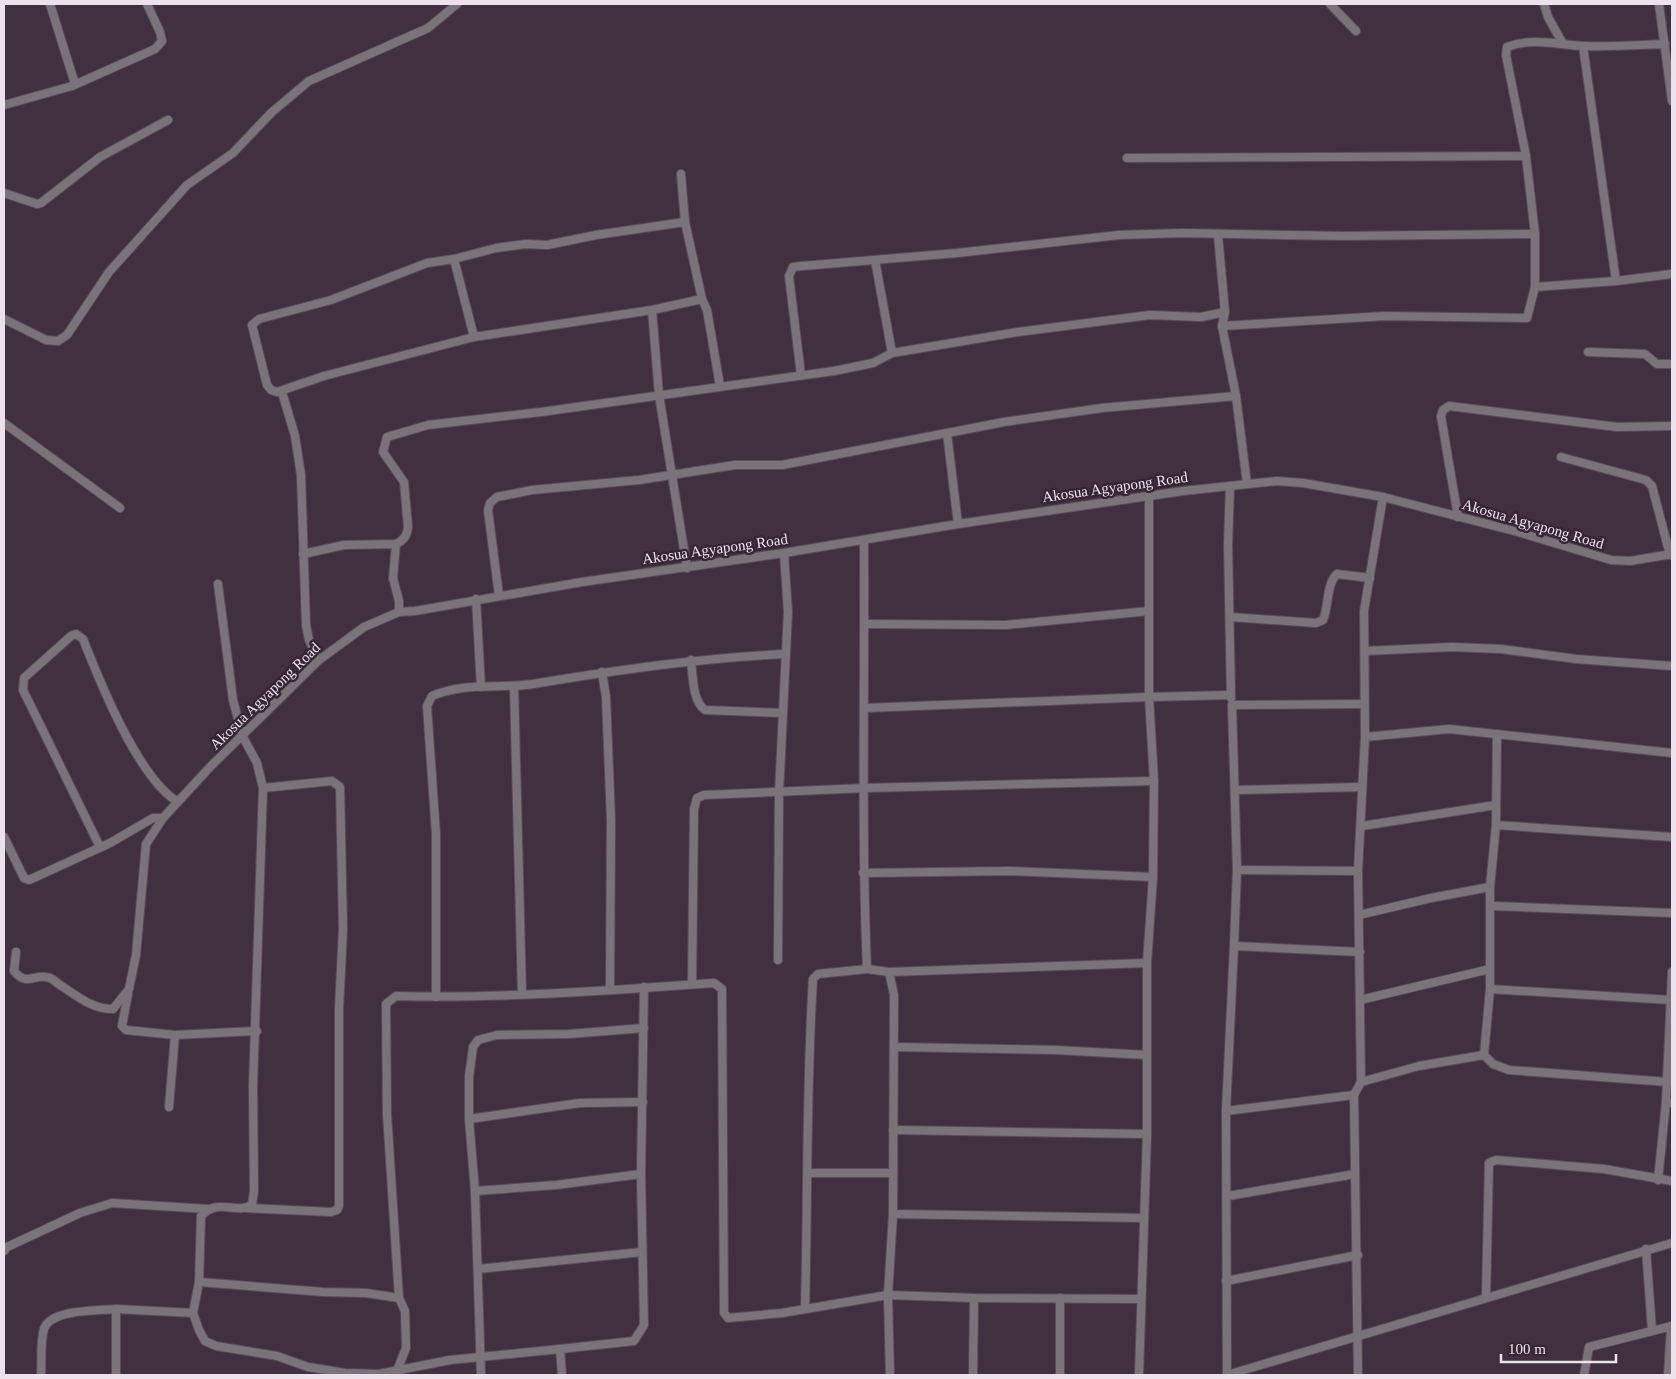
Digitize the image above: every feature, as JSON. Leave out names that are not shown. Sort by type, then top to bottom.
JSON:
[{"type":"street","points":[[50,4],[75,84]]},
{"type":"street","points":[[4,105],[75,84],[154,49],[162,41],[160,32],[146,4]]},
{"type":"street","points":[[4,319],[46,340],[58,341],[67,334],[109,272],[187,185],[233,153],[272,112],[309,81],[428,28],[457,4]]},
{"type":"street","points":[[1330,4],[1356,30]]},
{"type":"street","points":[[1544,4],[1548,17],[1562,42]]},
{"type":"street","points":[[1659,4],[1672,101]]},
{"type":"street","points":[[1222,326],[1385,316],[1528,318],[1535,286],[1535,234],[1526,156],[1506,56],[1507,47],[1524,42],[1562,42],[1583,46],[1665,44]]},
{"type":"street","points":[[1583,46],[1616,281]]},
{"type":"street","points":[[4,193],[37,204],[41,203],[100,157],[168,120]]},
{"type":"street","points":[[1127,158],[1526,156]]},
{"type":"street","points":[[682,174],[685,222],[702,299],[707,310],[720,386]]},
{"type":"street","points":[[685,222],[596,235],[547,245],[526,244],[496,248],[454,259],[427,263],[331,300],[254,322],[252,331],[268,385],[271,390],[282,392],[324,376],[474,337],[652,310],[702,299]]},
{"type":"street","points":[[801,375],[794,330],[795,312],[790,271],[794,267],[957,254],[1118,235],[1182,233],[1218,235],[1535,234]]},
{"type":"street","points":[[1218,235],[1225,312],[1222,326],[1236,396],[1247,484]]},
{"type":"street","points":[[454,259],[474,337]]},
{"type":"street","points":[[875,260],[892,353]]},
{"type":"street","points":[[1535,286],[1616,281],[1672,274]]},
{"type":"street","points":[[652,310],[659,395],[686,568]]},
{"type":"street","points":[[303,554],[344,545],[396,544],[407,534],[408,516],[404,482],[383,452],[387,438],[428,425],[659,395],[859,366],[873,363],[892,353],[1037,329],[1150,315],[1201,317],[1225,312]]},
{"type":"street","points":[[1588,352],[1645,354],[1657,364],[1672,364]]},
{"type":"street","points":[[282,392],[295,436],[301,476],[306,625],[319,660]]},
{"type":"street","points":[[499,596],[488,510],[490,503],[497,497],[532,490],[703,472],[735,465],[782,465],[974,426],[1063,413],[1236,396]]},
{"type":"street","points":[[1458,517],[1441,416],[1449,406],[1617,427],[1672,426]]},
{"type":"street","points":[[4,423],[120,508]]},
{"type":"street","points":[[947,433],[958,524]]},
{"type":"street","points":[[1561,457],[1646,480],[1652,486],[1671,555]]},
{"type":"street","name":"Akosua Agyapong Road","points":[[16,952],[14,971],[19,977],[26,980],[50,978],[88,1004],[101,1009],[112,1009],[129,989],[136,955],[146,844],[163,818],[319,660],[364,627],[399,612],[784,553],[958,524],[1149,496],[1277,481],[1303,483],[1383,497],[1612,560],[1630,562],[1671,555]]},
{"type":"street","points":[[1230,486],[1228,545],[1231,617],[1230,695],[1236,790],[1237,870],[1226,1111],[1228,1196],[1226,1281],[1227,1375],[1646,1249],[1672,1243]]},
{"type":"street","points":[[1139,1375],[1147,1134],[1148,963],[1153,877],[1154,781],[1149,697],[1149,496]]},
{"type":"street","points":[[1358,1375],[1358,1254],[1354,1095],[1361,1082],[1358,872],[1362,826],[1364,611],[1383,497]]},
{"type":"street","points":[[864,540],[865,788],[863,873],[867,969]]},
{"type":"street","points":[[396,544],[393,578],[399,601],[399,612]]},
{"type":"street","points":[[778,960],[779,793],[788,612],[784,553]]},
{"type":"street","points":[[1231,617],[1316,623],[1323,620],[1327,610],[1332,578],[1336,574],[1370,578]]},
{"type":"street","points":[[218,584],[234,700],[243,737],[257,763],[263,788],[253,1087],[254,1199],[252,1205],[246,1208]]},
{"type":"street","points":[[476,600],[481,687]]},
{"type":"street","points":[[864,624],[1006,624],[1149,611]]},
{"type":"street","points":[[100,847],[23,690],[22,684],[24,678],[71,636],[76,634],[83,639],[109,706],[142,760],[168,796],[178,802]]},
{"type":"street","points":[[1365,651],[1452,647],[1501,649],[1576,659],[1672,666]]},
{"type":"street","points":[[436,997],[436,834],[427,706],[432,696],[443,691],[514,686],[691,660],[786,654]]},
{"type":"street","points":[[691,660],[700,706],[705,710],[783,713]]},
{"type":"street","points":[[602,672],[606,697],[611,820],[610,989]]},
{"type":"street","points":[[514,686],[522,994]]},
{"type":"street","points":[[864,708],[1230,695]]},
{"type":"street","points":[[1232,705],[1363,704]]},
{"type":"street","points":[[1364,737],[1449,730],[1672,753]]},
{"type":"street","points":[[1484,1055],[1490,989],[1492,906],[1490,887],[1496,825],[1497,734]]},
{"type":"street","points":[[4,1250],[80,1213],[112,1204],[208,1208],[219,1206],[331,1212],[337,1210],[339,1206],[339,1009],[343,929],[340,788],[332,781],[263,788]]},
{"type":"street","points":[[692,984],[694,808],[697,798],[704,795],[865,788],[1154,781]]},
{"type":"street","points":[[1236,790],[1361,787]]},
{"type":"street","points":[[1362,826],[1496,805]]},
{"type":"street","points":[[4,837],[24,878],[29,880],[69,864],[153,818],[163,818]]},
{"type":"street","points":[[1496,825],[1672,837]]},
{"type":"street","points":[[1237,870],[1358,872]]},
{"type":"street","points":[[863,873],[1009,871],[1153,877]]},
{"type":"street","points":[[1359,915],[1431,898],[1490,887]]},
{"type":"street","points":[[1492,906],[1672,913]]},
{"type":"street","points":[[1234,946],[1360,952]]},
{"type":"street","points":[[805,1308],[809,1173],[808,1066],[813,979],[818,974],[867,969],[889,972],[1148,963]]},
{"type":"street","points":[[1360,1000],[1490,969]]},
{"type":"street","points":[[888,1375],[888,1294],[893,1214],[895,1047],[894,994],[889,972]]},
{"type":"street","points":[[1658,1180],[1669,1102],[1672,972]]},
{"type":"street","points":[[396,1373],[406,1348],[405,1311],[399,1298],[388,1114],[386,1004],[396,996],[436,997],[573,993],[714,982],[722,989],[724,1313],[728,1318],[735,1319],[888,1294],[974,1298],[1141,1299]]},
{"type":"street","points":[[208,1208],[202,1216],[199,1282],[193,1313],[198,1330],[205,1341],[216,1346],[277,1356],[308,1367],[345,1373],[380,1374],[396,1373],[450,1360],[634,1341],[644,1325],[641,1174],[644,987]]},
{"type":"street","points":[[129,989],[122,1026],[126,1030],[175,1035],[256,1031]]},
{"type":"street","points":[[1490,989],[1671,1000]]},
{"type":"street","points":[[481,1375],[475,1190],[469,1119],[471,1055],[473,1047],[478,1040],[497,1035],[569,1034],[644,1028]]},
{"type":"street","points":[[169,1107],[175,1035]]},
{"type":"street","points":[[895,1047],[1147,1055]]},
{"type":"street","points":[[1361,1082],[1419,1066],[1484,1055]]},
{"type":"street","points":[[1484,1055],[1493,1064],[1509,1070],[1668,1082]]},
{"type":"street","points":[[1226,1111],[1354,1095]]},
{"type":"street","points":[[469,1119],[580,1103],[643,1102]]},
{"type":"street","points":[[893,1130],[1147,1134]]},
{"type":"street","points":[[1486,1297],[1489,1163],[1496,1160],[1604,1169],[1672,1181]]},
{"type":"street","points":[[809,1173],[892,1173]]},
{"type":"street","points":[[475,1190],[556,1186],[641,1174]]},
{"type":"street","points":[[1228,1196],[1355,1174]]},
{"type":"street","points":[[893,1214],[1144,1218]]},
{"type":"street","points":[[1646,1249],[1652,1330]]},
{"type":"street","points":[[478,1269],[642,1252]]},
{"type":"street","points":[[1226,1281],[1358,1254]]},
{"type":"street","points":[[199,1282],[323,1292],[366,1293],[399,1298]]},
{"type":"street","points":[[973,1375],[974,1298]]},
{"type":"street","points":[[1060,1298],[1060,1375]]},
{"type":"street","points":[[41,1375],[44,1330],[49,1319],[59,1315],[116,1309],[193,1313]]},
{"type":"street","points":[[116,1309],[116,1375]]},
{"type":"street","points":[[1584,1375],[1589,1347],[1672,1326],[1668,1375]]},
{"type":"street","points":[[560,1349],[562,1375]]}]
